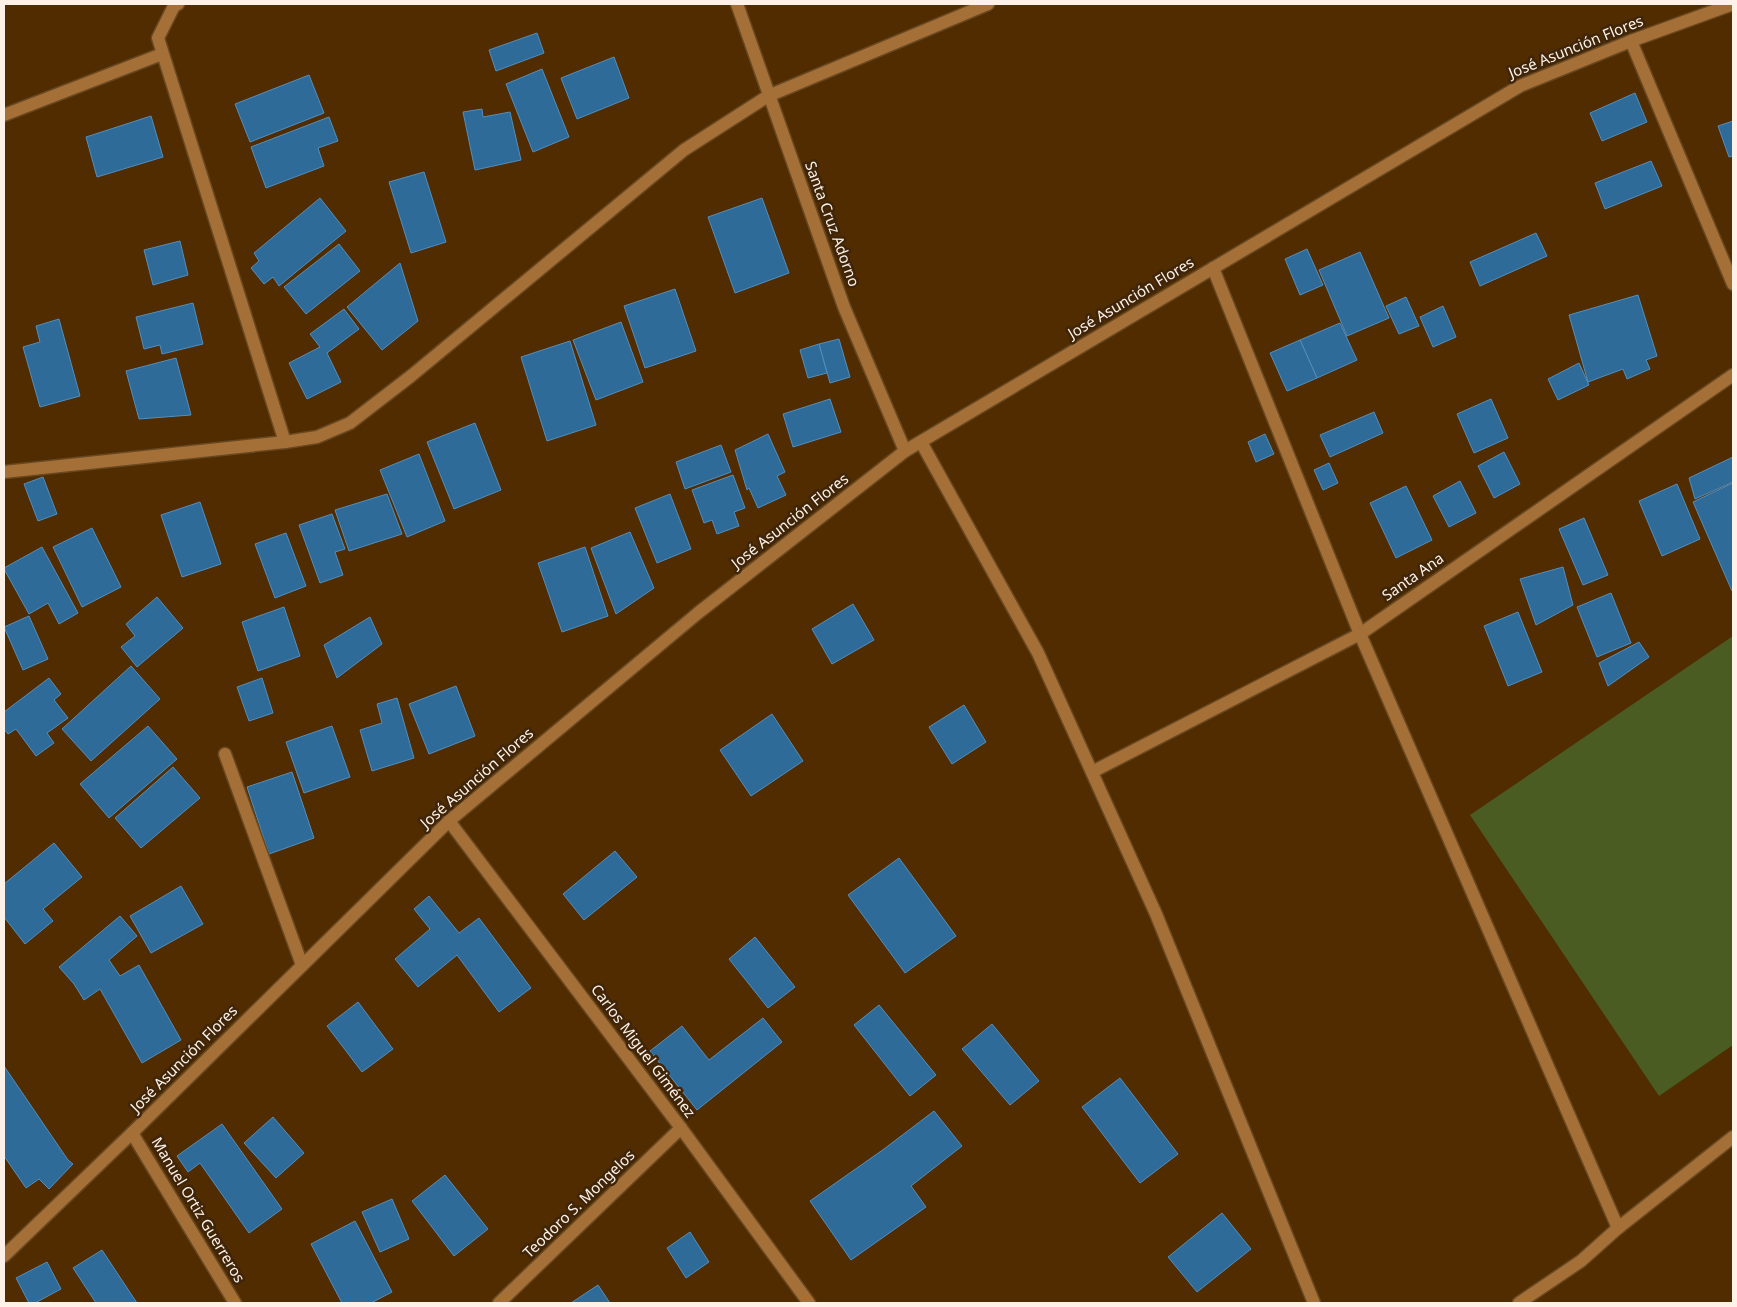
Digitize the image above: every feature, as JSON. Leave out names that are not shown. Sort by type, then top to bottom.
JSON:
[{"type":"street","points":[[178,4],[174,6],[158,38],[285,442]]},
{"type":"street","name":"Santa Cruz Adorno","points":[[737,4],[844,307],[905,451]]},
{"type":"street","points":[[4,472],[285,442],[317,437],[350,423],[410,376],[684,150],[768,96],[988,4]]},
{"type":"street","name":"José Asunción Flores","points":[[4,1256],[132,1133],[449,820],[698,613],[905,451],[1520,86],[1631,41],[1733,4]]},
{"type":"street","points":[[1631,41],[1733,284]]},
{"type":"street","points":[[4,115],[162,54]]},
{"type":"street","points":[[1213,268],[1360,634],[1618,1228]]},
{"type":"street","name":"Santa Ana","points":[[1092,772],[1360,634],[1733,375]]},
{"type":"street","points":[[921,442],[1038,653],[1156,914],[1314,1303]]},
{"type":"street","points":[[225,754],[302,965]]},
{"type":"street","name":"Carlos Miguel Giménez","points":[[449,820],[681,1128],[808,1303]]},
{"type":"street","name":"Teodoro S. Mongelos","points":[[500,1303],[681,1128]]},
{"type":"street","name":"Manuel Ortiz Guerreros","points":[[132,1133],[235,1303]]},
{"type":"street","points":[[1519,1303],[1581,1261],[1618,1228],[1733,1137]]},
{"type":"green space","points":[[1733,636],[1733,1045],[1659,1096],[1470,815]]},
{"type":"building","points":[[537,33],[544,53],[496,71],[489,50]]},
{"type":"building","points":[[614,57],[629,98],[577,119],[561,78]]},
{"type":"building","points":[[542,69],[569,137],[533,152],[506,84]]},
{"type":"building","points":[[309,75],[324,113],[250,142],[235,104]]},
{"type":"building","points":[[1635,93],[1647,122],[1602,141],[1590,113]]},
{"type":"building","points":[[482,109],[483,117],[510,112],[521,160],[475,170],[463,112]]},
{"type":"building","points":[[151,116],[163,157],[97,177],[86,137]]},
{"type":"building","points":[[329,117],[338,141],[318,148],[324,166],[266,188],[251,147]]},
{"type":"building","points":[[1733,121],[1733,156],[1729,157],[1718,126]]},
{"type":"building","points":[[1651,161],[1662,186],[1605,209],[1595,183]]},
{"type":"building","points":[[424,172],[446,242],[411,253],[389,182]]},
{"type":"building","points":[[320,198],[346,231],[279,286],[273,277],[264,284],[251,268],[259,261],[254,253]]},
{"type":"building","points":[[762,198],[789,273],[735,293],[708,217]]},
{"type":"building","points":[[1536,233],[1547,256],[1480,286],[1470,262]]},
{"type":"building","points":[[180,241],[188,275],[153,285],[144,250]]},
{"type":"building","points":[[339,244],[360,271],[306,314],[284,287]]},
{"type":"building","points":[[1307,249],[1323,285],[1300,295],[1285,259]]},
{"type":"building","points":[[1360,252],[1389,318],[1347,336],[1319,270]]},
{"type":"building","points":[[400,263],[418,321],[382,350],[347,307]]},
{"type":"building","points":[[675,289],[696,351],[645,368],[624,306]]},
{"type":"building","points":[[1638,295],[1657,356],[1646,360],[1650,369],[1627,379],[1623,369],[1588,382],[1569,315]]},
{"type":"building","points":[[1406,297],[1419,326],[1399,334],[1386,306]]},
{"type":"building","points":[[193,303],[203,344],[162,354],[160,345],[144,349],[136,317]]},
{"type":"building","points":[[1443,306],[1456,337],[1433,347],[1420,317]]},
{"type":"building","points":[[344,309],[359,329],[327,353],[341,382],[307,399],[289,363],[320,347],[310,334]]},
{"type":"building","points":[[59,319],[80,396],[40,407],[23,347],[40,342],[36,326]]},
{"type":"building","points":[[621,322],[643,382],[596,400],[573,340]]},
{"type":"building","points":[[1340,323],[1357,360],[1317,378],[1300,340]]},
{"type":"building","points":[[839,339],[850,377],[830,383],[819,344]]},
{"type":"building","points":[[1300,340],[1317,378],[1287,391],[1270,353]]},
{"type":"building","points":[[570,341],[596,425],[547,441],[521,357]]},
{"type":"building","points":[[819,344],[827,373],[808,378],[800,350]]},
{"type":"building","points":[[176,358],[191,415],[139,419],[126,371]]},
{"type":"building","points":[[1579,363],[1589,385],[1558,400],[1548,379]]},
{"type":"building","points":[[830,399],[841,432],[793,447],[783,414]]},
{"type":"building","points":[[1491,399],[1508,438],[1474,453],[1457,414]]},
{"type":"building","points":[[1374,412],[1383,433],[1330,457],[1320,435]]},
{"type":"building","points":[[475,423],[501,490],[454,509],[427,442]]},
{"type":"building","points":[[768,434],[785,472],[777,476],[786,495],[758,508],[749,488],[747,490],[735,450]]},
{"type":"building","points":[[1265,434],[1274,454],[1256,462],[1248,442]]},
{"type":"building","points":[[721,445],[731,472],[685,489],[676,462]]},
{"type":"building","points":[[1504,452],[1520,484],[1494,498],[1478,466]]},
{"type":"building","points":[[419,454],[445,521],[407,537],[380,470]]},
{"type":"building","points":[[1733,457],[1733,482],[1695,499],[1689,478]]},
{"type":"building","points":[[1329,463],[1338,483],[1323,490],[1314,470]]},
{"type":"building","points":[[733,475],[745,508],[734,512],[739,526],[717,534],[712,520],[704,523],[692,490]]},
{"type":"building","points":[[43,477],[57,514],[38,521],[24,484]]},
{"type":"building","points":[[1460,481],[1476,513],[1449,527],[1433,496]]},
{"type":"building","points":[[1733,483],[1733,590],[1732,591],[1693,502]]},
{"type":"building","points":[[1677,484],[1700,539],[1662,556],[1639,501]]},
{"type":"building","points":[[1406,486],[1432,540],[1396,558],[1370,503]]},
{"type":"building","points":[[387,494],[402,534],[349,551],[335,510]]},
{"type":"building","points":[[670,494],[691,549],[657,563],[635,508]]},
{"type":"building","points":[[200,502],[221,564],[182,577],[161,515]]},
{"type":"building","points":[[332,514],[345,549],[335,552],[343,575],[320,583],[299,525]]},
{"type":"building","points":[[1584,518],[1608,575],[1583,585],[1559,529]]},
{"type":"building","points":[[92,528],[121,587],[82,607],[53,547]]},
{"type":"building","points":[[630,532],[654,588],[616,614],[591,548]]},
{"type":"building","points":[[286,533],[306,586],[275,598],[255,544]]},
{"type":"building","points":[[42,547],[78,613],[59,624],[48,603],[29,614],[4,569]]},
{"type":"building","points":[[585,547],[608,616],[562,632],[538,563]]},
{"type":"building","points":[[1563,567],[1573,605],[1536,625],[1520,579]]},
{"type":"building","points":[[1611,593],[1631,643],[1597,657],[1577,607]]},
{"type":"building","points":[[157,597],[183,628],[137,667],[121,647],[135,636],[126,624]]},
{"type":"building","points":[[853,604],[874,640],[832,664],[812,629]]},
{"type":"building","points":[[284,607],[300,656],[258,671],[242,622]]},
{"type":"building","points":[[1518,612],[1542,672],[1508,686],[1484,626]]},
{"type":"building","points":[[29,616],[48,659],[23,670],[4,627]]},
{"type":"building","points":[[370,617],[382,644],[337,678],[324,645]]},
{"type":"building","points":[[1639,642],[1649,657],[1608,686],[1599,663]]},
{"type":"building","points":[[131,666],[160,699],[91,761],[62,729]]},
{"type":"building","points":[[49,678],[61,694],[54,700],[68,718],[47,733],[54,743],[36,756],[16,729],[8,734],[4,729],[4,712]]},
{"type":"building","points":[[262,678],[273,713],[249,721],[237,687]]},
{"type":"building","points":[[456,686],[475,736],[429,754],[409,704]]},
{"type":"building","points":[[397,698],[414,758],[372,771],[360,730],[382,723],[377,704]]},
{"type":"building","points":[[964,705],[986,742],[952,764],[929,727]]},
{"type":"building","points":[[772,714],[803,761],[751,796],[720,750]]},
{"type":"building","points":[[148,726],[177,759],[109,818],[80,784]]},
{"type":"building","points":[[332,726],[350,777],[304,793],[286,742]]},
{"type":"building","points":[[173,767],[200,798],[141,848],[115,818]]},
{"type":"building","points":[[292,772],[314,838],[269,854],[247,787]]},
{"type":"building","points":[[54,843],[82,877],[43,909],[53,921],[25,944],[4,917],[4,884]]},
{"type":"building","points":[[615,851],[637,877],[584,920],[563,894]]},
{"type":"building","points":[[899,858],[956,936],[905,973],[848,895]]},
{"type":"building","points":[[181,886],[203,924],[151,953],[130,916]]},
{"type":"building","points":[[429,896],[459,933],[479,918],[531,988],[499,1012],[457,955],[418,987],[395,959],[430,929],[414,909]]},
{"type":"building","points":[[120,916],[137,936],[109,960],[120,976],[139,965],[181,1040],[142,1063],[100,989],[84,1000],[74,984],[59,967]]},
{"type":"building","points":[[755,937],[795,987],[768,1008],[729,959]]},
{"type":"building","points":[[358,1002],[393,1049],[362,1072],[327,1026]]},
{"type":"building","points":[[879,1005],[936,1075],[910,1096],[854,1025]]},
{"type":"building","points":[[763,1018],[782,1042],[697,1110],[650,1051],[682,1026],[709,1060]]},
{"type":"building","points":[[992,1024],[1039,1081],[1010,1105],[962,1049]]},
{"type":"building","points":[[4,1066],[68,1160],[73,1164],[49,1189],[39,1179],[26,1188],[4,1156]]},
{"type":"building","points":[[1120,1078],[1178,1154],[1140,1183],[1082,1107]]},
{"type":"building","points":[[934,1111],[962,1146],[911,1186],[926,1207],[851,1260],[810,1201]]},
{"type":"building","points":[[273,1117],[304,1153],[276,1178],[244,1143]]},
{"type":"building","points":[[222,1124],[282,1209],[249,1233],[200,1163],[188,1172],[177,1156]]},
{"type":"building","points":[[445,1175],[488,1229],[454,1256],[412,1201]]},
{"type":"building","points":[[392,1199],[409,1239],[380,1252],[362,1212]]},
{"type":"building","points":[[1222,1213],[1251,1249],[1197,1292],[1168,1257]]},
{"type":"building","points":[[355,1221],[392,1292],[371,1303],[342,1303],[311,1244]]},
{"type":"building","points":[[690,1232],[709,1262],[686,1278],[667,1248]]},
{"type":"building","points":[[102,1250],[137,1303],[96,1303],[73,1268]]},
{"type":"building","points":[[47,1262],[61,1289],[35,1303],[29,1303],[16,1278]]},
{"type":"building","points":[[598,1285],[610,1303],[571,1303]]}]
